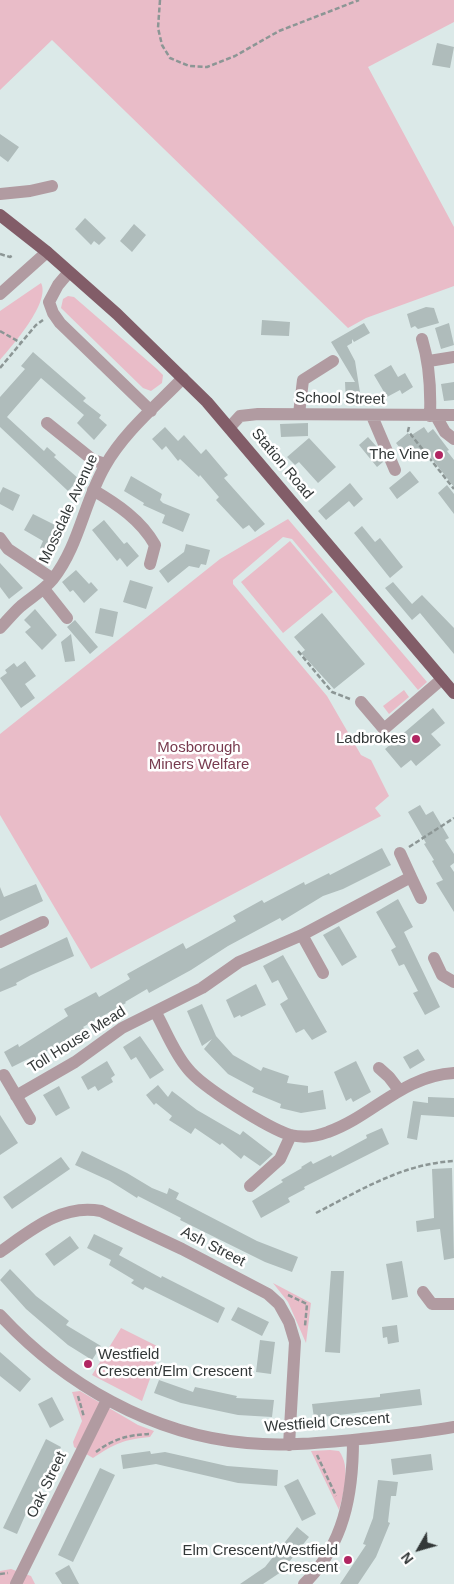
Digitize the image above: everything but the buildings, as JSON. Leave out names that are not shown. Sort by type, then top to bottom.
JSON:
[{"type":"main road","name":"Station Road","points":[[0,215],[47,252],[117,314],[184,378],[230,428],[454,693]]},
{"type":"street","points":[[0,194],[30,191],[52,186]]},
{"type":"street","points":[[0,294],[47,252]]},
{"type":"street","points":[[69,272],[58,285],[50,302],[53,313],[60,323],[151,411]]},
{"type":"street","points":[[422,339],[429,361],[433,416],[445,432],[454,439]]},
{"type":"street","points":[[429,361],[454,357]]},
{"type":"street","points":[[299,414],[303,380],[333,362]]},
{"type":"street","name":"Mossdale Avenue","points":[[0,628],[20,606],[44,589],[53,578],[77,537],[93,490],[105,464],[151,411],[184,378]]},
{"type":"street","name":"School Street","points":[[230,428],[240,416],[299,414],[372,416],[454,415]]},
{"type":"street","points":[[372,416],[395,470]]},
{"type":"street","points":[[47,423],[93,460],[105,464]]},
{"type":"street","points":[[93,490],[116,504],[136,520],[151,538],[155,545],[150,564]]},
{"type":"street","points":[[0,538],[8,549],[53,578]]},
{"type":"street","points":[[44,589],[68,618]]},
{"type":"street","points":[[361,702],[384,729],[442,679]]},
{"type":"street","points":[[400,853],[421,898]]},
{"type":"street","name":"Toll House Mead","points":[[16,1096],[75,1062],[122,1028],[202,988],[239,962],[302,935],[411,877]]},
{"type":"street","points":[[0,942],[43,922]]},
{"type":"street","points":[[302,935],[323,973]]},
{"type":"street","points":[[434,958],[442,976],[454,982]]},
{"type":"street","points":[[156,1012],[188,1070],[227,1100],[270,1126],[291,1135],[309,1137],[329,1132],[418,1079],[454,1073]]},
{"type":"street","points":[[379,1068],[399,1090]]},
{"type":"street","points":[[4,1075],[30,1119]]},
{"type":"street","points":[[250,1186],[280,1159],[291,1135]]},
{"type":"street","name":"Ash Street","points":[[0,1252],[61,1214],[74,1210],[90,1209],[101,1211],[182,1249],[268,1294],[279,1304],[289,1322],[296,1342],[289,1445]]},
{"type":"street","points":[[423,1292],[432,1304],[454,1304]]},
{"type":"street","name":"Westfield Crescent","points":[[0,1315],[33,1348],[72,1379],[107,1400],[157,1422],[202,1435],[245,1443],[289,1445],[353,1440],[454,1427]]},
{"type":"street","name":"Oak Street","points":[[16,1584],[107,1400]]},
{"type":"street","points":[[304,1584],[324,1562],[346,1518],[353,1469],[353,1440]]},
{"type":"path","points":[[160,0],[158,28],[162,45],[170,58],[189,66],[207,67],[235,56],[279,31],[359,0]]},
{"type":"path","points":[[0,254],[10,257],[13,255]]},
{"type":"path","points":[[0,368],[36,325],[53,313]]},
{"type":"path","points":[[0,331],[21,343]]},
{"type":"path","points":[[410,416],[408,431],[454,489]]},
{"type":"path","points":[[298,651],[332,692],[361,702]]},
{"type":"path","points":[[400,853],[454,818]]},
{"type":"path","points":[[316,1213],[405,1169],[431,1162],[454,1161]]},
{"type":"path","points":[[72,1379],[90,1435]]},
{"type":"path","points":[[84,1448],[95,1453],[108,1443],[128,1435],[148,1434],[157,1422]]},
{"type":"path","points":[[311,1443],[346,1518]]},
{"type":"green space","points":[[0,0],[454,0],[454,22],[368,67],[454,227],[454,286],[366,318],[348,328],[52,40],[0,90]]},
{"type":"green space","points":[[41,283],[43,291],[36,312],[0,360],[0,311]]},
{"type":"green space","points":[[68,296],[74,297],[157,369],[163,375],[162,383],[151,391],[143,388],[61,308],[63,299]]},
{"type":"green space","name":"Mosborough Miners Welfare","points":[[288,519],[427,682],[418,690],[292,539],[283,537],[233,580],[233,584],[327,696],[361,755],[371,760],[389,796],[375,808],[381,816],[91,969],[0,815],[0,734],[220,559]]},
{"type":"green space","points":[[290,541],[333,592],[283,633],[241,582]]},
{"type":"green space","points":[[404,690],[409,697],[389,714],[383,706]]},
{"type":"green space","points":[[273,1283],[311,1303],[306,1343],[288,1302]]},
{"type":"green space","points":[[121,1328],[161,1348],[142,1401],[92,1375]]},
{"type":"green space","points":[[80,1391],[138,1425],[154,1431],[150,1437],[120,1443],[93,1458],[74,1447],[73,1442],[82,1421],[72,1392]]},
{"type":"green space","points":[[311,1451],[339,1451],[345,1464],[345,1480],[339,1510]]},
{"type":"green space","points":[[11,1569],[31,1576],[35,1584],[0,1584],[0,1571]]},
{"type":"place","name":"The Vine","points":[[439,455]]},
{"type":"place","name":"Ladbrokes","points":[[416,739]]},
{"type":"place","name":"Westfield Crescent/Elm Crescent","points":[[88,1364]]},
{"type":"place","name":"Elm Crescent/Westfield Crescent","points":[[348,1560]]}]
